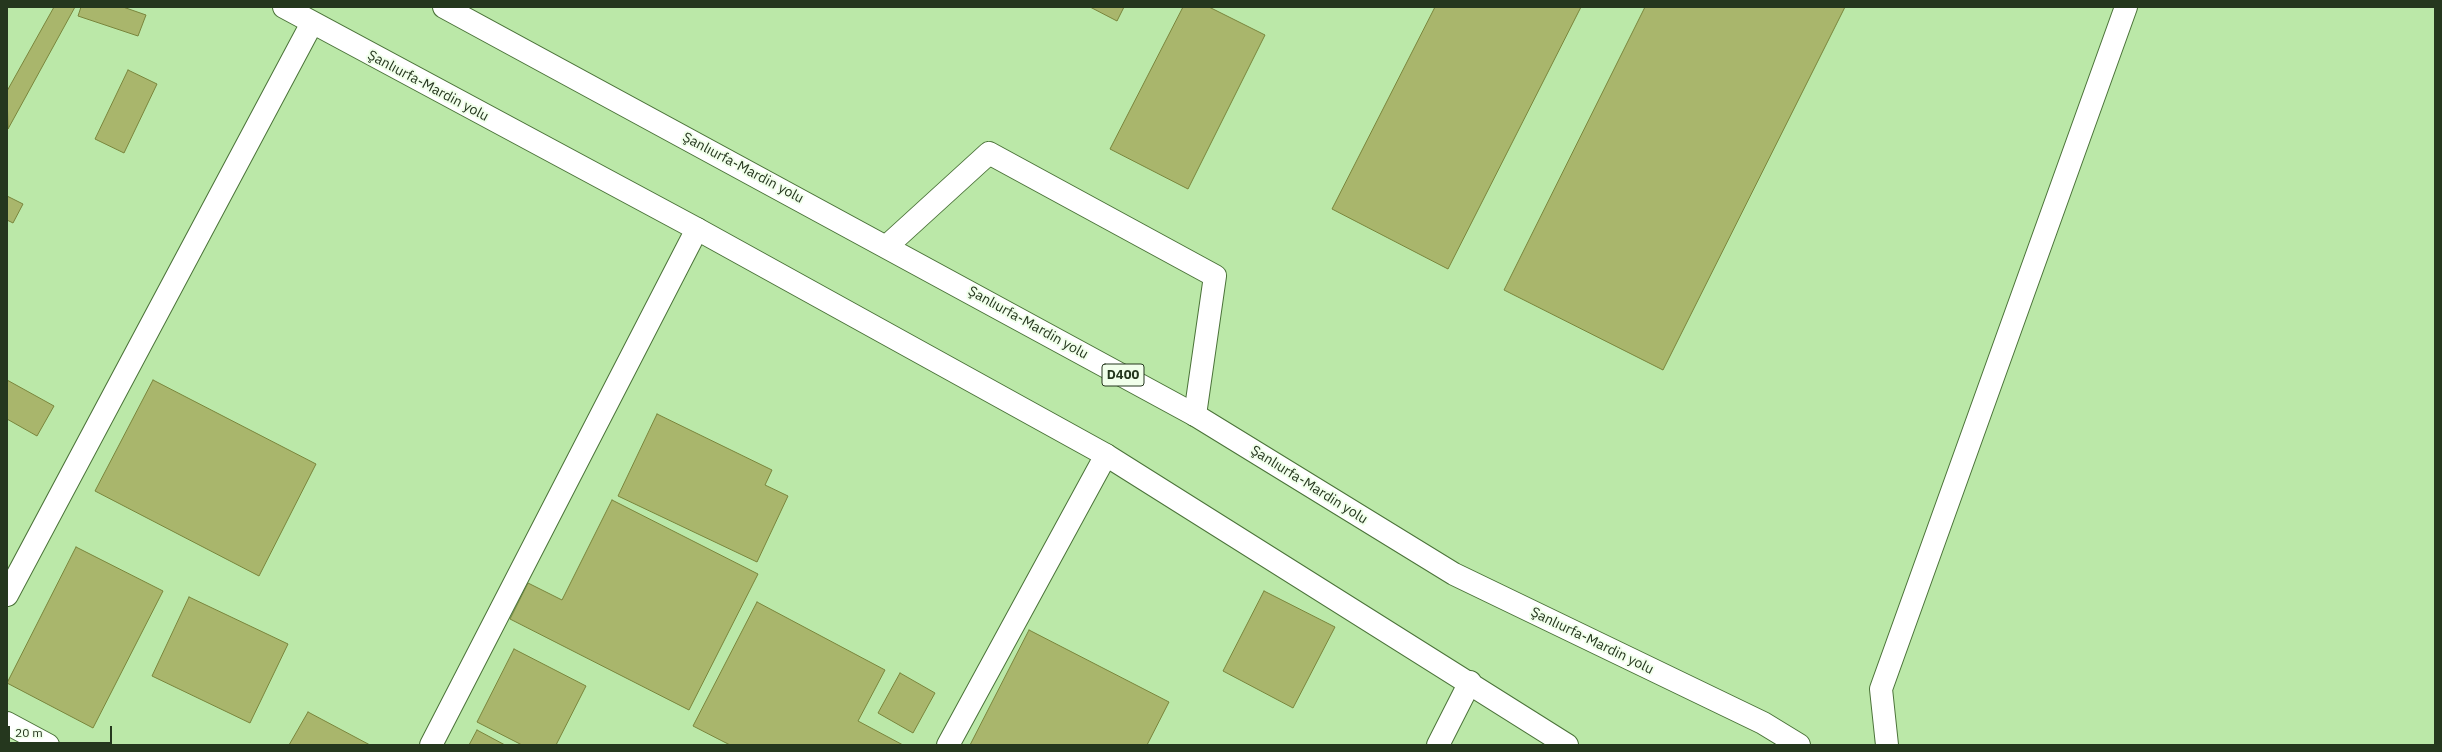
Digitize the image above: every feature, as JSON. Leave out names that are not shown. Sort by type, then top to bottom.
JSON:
[{"type":"main road","name":"Şanlıurfa-Mardin yolu","points":[[284,7],[697,229],[1106,455],[1470,682],[1567,745]]},
{"type":"main road","name":"Şanlıurfa-Mardin yolu","points":[[444,7],[887,246],[1195,415],[1454,574],[1763,723],[1799,745]]},
{"type":"main road","points":[[1887,745],[1881,689],[2126,7]]},
{"type":"main road","points":[[7,595],[312,23]]},
{"type":"main road","points":[[887,246],[989,153],[1208,272],[1215,276],[1195,415]]},
{"type":"main road","points":[[431,745],[697,229]]},
{"type":"main road","points":[[948,745],[1106,455]]},
{"type":"main road","points":[[1438,745],[1470,682]]},
{"type":"main road","points":[[7,722],[48,745]]},
{"type":"building","points":[[54,7],[75,7],[8,129],[7,91]]},
{"type":"building","points":[[81,7],[123,7],[146,15],[138,36],[78,16]]},
{"type":"building","points":[[1090,7],[1124,7],[1117,21]]},
{"type":"building","points":[[1183,7],[1209,7],[1265,35],[1188,189],[1110,149]]},
{"type":"building","points":[[1435,7],[1581,7],[1448,269],[1332,209]]},
{"type":"building","points":[[1645,7],[1845,7],[1663,370],[1504,290]]},
{"type":"building","points":[[128,70],[157,84],[124,153],[95,139]]},
{"type":"building","points":[[7,196],[23,204],[13,223],[7,220]]},
{"type":"building","points":[[7,380],[54,406],[37,436],[7,419]]},
{"type":"building","points":[[153,380],[316,464],[259,576],[95,491]]},
{"type":"building","points":[[657,414],[772,470],[765,485],[788,496],[757,562],[618,496]]},
{"type":"building","points":[[612,500],[758,574],[689,710],[510,619],[528,583],[562,600]]},
{"type":"building","points":[[76,547],[163,591],[93,728],[7,683]]},
{"type":"building","points":[[1264,591],[1335,627],[1293,708],[1223,671]]},
{"type":"building","points":[[189,597],[288,644],[250,723],[152,676]]},
{"type":"building","points":[[757,602],[885,670],[858,721],[903,745],[730,745],[693,726]]},
{"type":"building","points":[[1029,630],[1169,702],[1147,745],[970,745]]},
{"type":"building","points":[[514,649],[586,686],[556,745],[522,745],[477,722]]},
{"type":"building","points":[[900,673],[935,693],[913,733],[878,713]]},
{"type":"building","points":[[308,712],[370,745],[289,745]]},
{"type":"building","points":[[477,730],[505,745],[469,745]]}]
